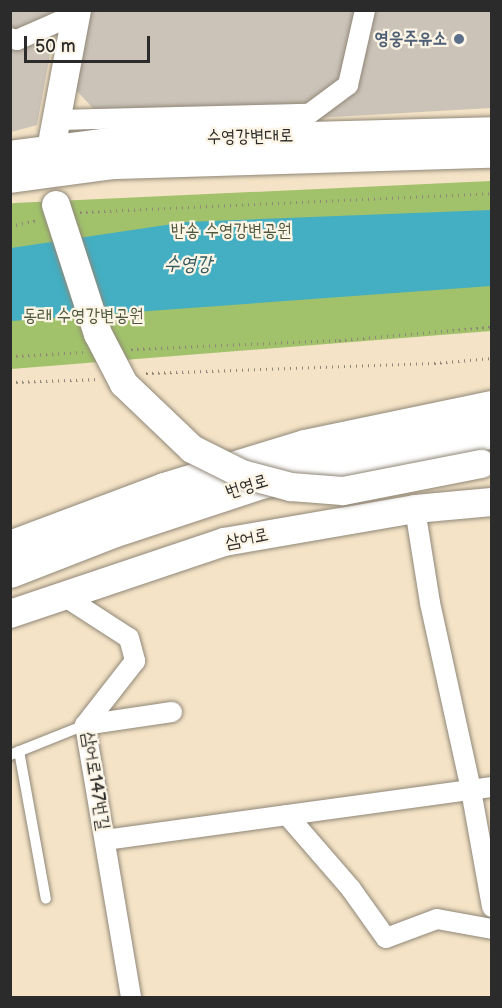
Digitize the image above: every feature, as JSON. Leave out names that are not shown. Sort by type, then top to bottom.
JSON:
[{"type":"highway","name":"번영로","points":[[10,547],[164,489],[305,446],[492,407]]},
{"type":"highway","name":"번영로","points":[[10,571],[115,530],[261,482],[492,431]]},
{"type":"main road","points":[[77,12],[49,161],[56,212],[98,334],[124,384],[192,449],[242,474],[291,487],[343,491],[487,463]]},
{"type":"main road","name":"수영강변대로","points":[[10,179],[49,161],[116,141],[492,131]]},
{"type":"main road","name":"수영강변대로","points":[[10,155],[49,161],[125,165],[492,154]]},
{"type":"main road","name":"삼어로","points":[[10,614],[224,542],[415,509],[492,502]]},
{"type":"street","points":[[57,120],[309,114],[348,85],[365,10]]},
{"type":"street","points":[[10,38],[17,40],[77,12]]},
{"type":"street","points":[[415,509],[430,603],[471,790],[492,907]]},
{"type":"street","name":"삼어로147번길","points":[[64,596],[129,638],[135,661],[85,725],[131,998]]},
{"type":"street","points":[[85,725],[172,712]]},
{"type":"street","points":[[105,840],[492,787]]},
{"type":"street","points":[[287,815],[351,889],[386,938],[437,919],[492,929]]},
{"type":"lane","points":[[46,899],[15,753],[85,725]]},
{"type":"path","points":[[10,226],[56,212],[492,193]]},
{"type":"path","points":[[122,349],[339,340],[492,327]]},
{"type":"path","points":[[10,356],[89,351]]},
{"type":"path","points":[[141,373],[434,363],[492,358]]},
{"type":"path","points":[[10,382],[109,377]]},
{"type":"shaded area","points":[[11,11],[58,11],[37,125],[11,132]]},
{"type":"shaded area","points":[[88,11],[491,11],[491,108],[209,124],[108,124],[74,88]]},
{"type":"green space","points":[[491,181],[491,331],[11,369],[10,204]]},
{"type":"water","name":"수영강","points":[[491,210],[491,286],[11,321],[11,248],[186,222]]},
{"type":"place","name":"영웅주유소","points":[[459,39]]},
{"type":"park label","name":"반송 수영강변공원","points":[[231,231]]},
{"type":"park label","name":"동래 수영강변공원","points":[[83,316]]}]
